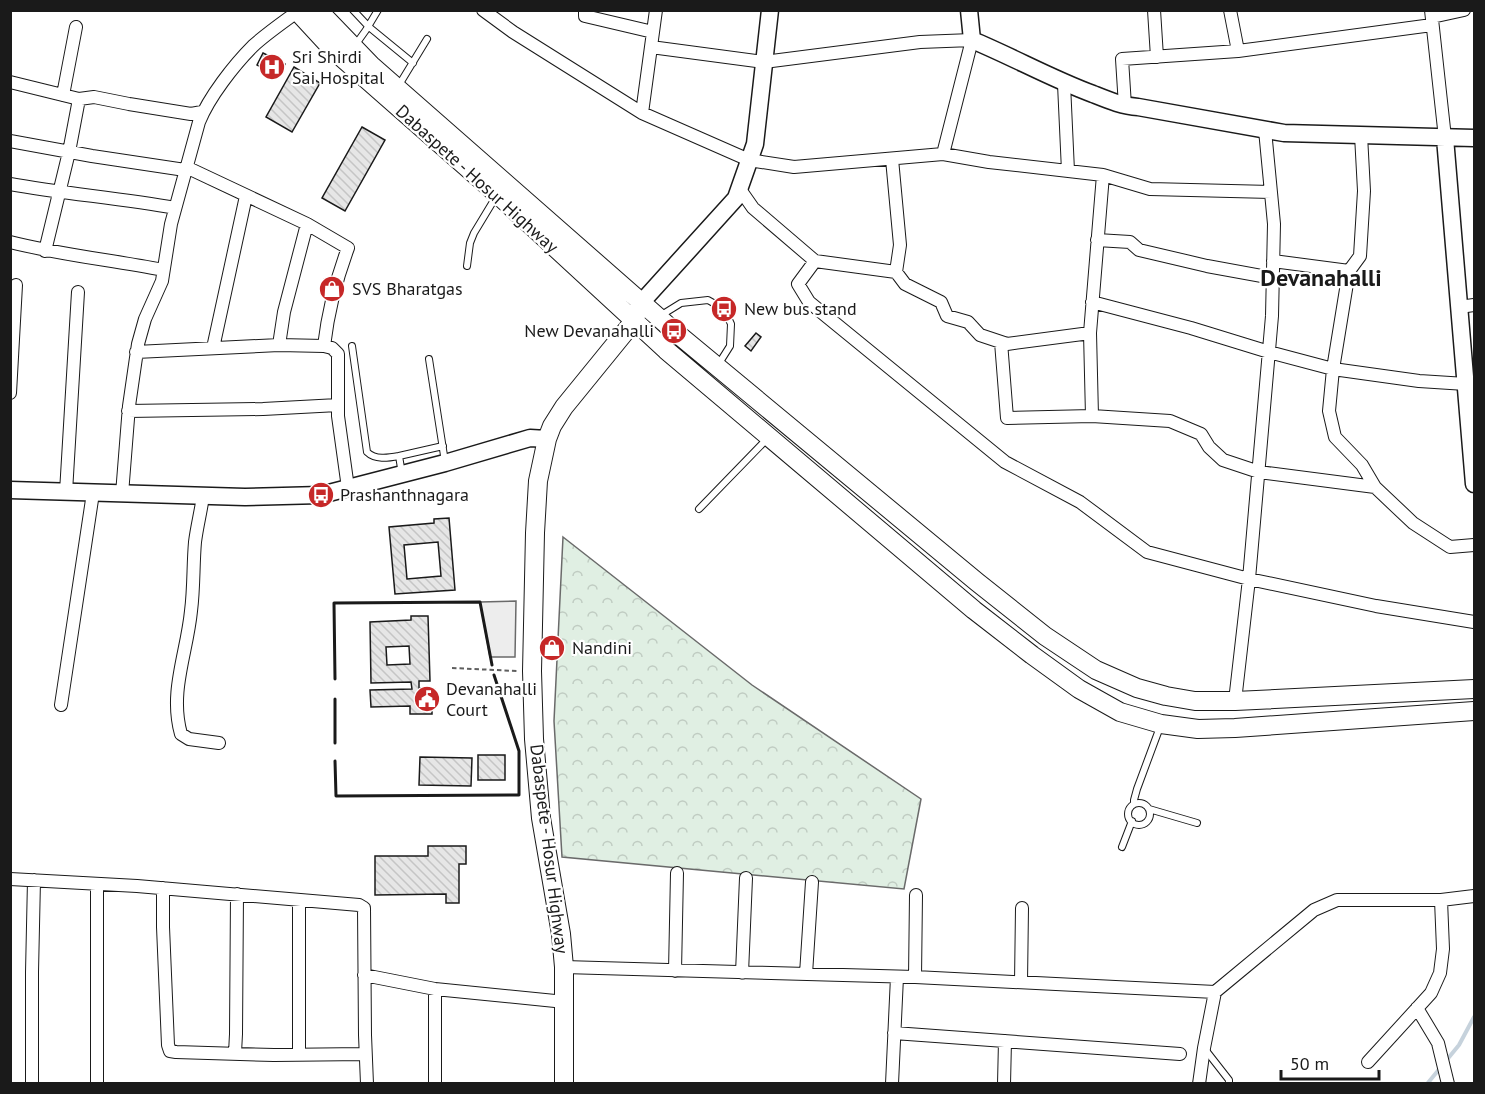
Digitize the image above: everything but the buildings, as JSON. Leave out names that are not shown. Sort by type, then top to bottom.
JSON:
[{"type":"main road","name":"Dabaspete - Hosur Highway","points":[[318,10],[371,65],[641,303],[634,321],[564,407],[552,426],[547,439],[537,491],[532,671],[534,740],[541,818],[561,934],[564,967],[564,1083]]},
{"type":"main road","name":"Dabaspete - Hosur Highway","points":[[297,11],[332,49],[497,194],[634,321]]},
{"type":"main road","points":[[641,303],[977,582],[1045,636],[1096,670],[1137,688],[1195,701],[1474,689]]},
{"type":"main road","points":[[634,321],[974,610],[1079,689],[1120,712],[1161,724],[1198,729],[1474,711]]},
{"type":"street","points":[[483,10],[513,32],[642,113],[749,160],[794,167],[943,154],[989,162],[1103,175],[1150,189],[1272,192]]},
{"type":"street","points":[[585,10],[585,16],[653,32]]},
{"type":"street","points":[[642,113],[656,10]]},
{"type":"street","points":[[641,303],[735,198],[755,144],[770,10]]},
{"type":"street","points":[[943,154],[972,40],[969,10]]},
{"type":"street","points":[[1154,10],[1157,57]]},
{"type":"street","points":[[1230,10],[1238,51]]},
{"type":"street","points":[[1125,106],[1122,59],[1238,51],[1464,10]]},
{"type":"street","points":[[122,494],[128,411],[136,352],[145,319],[164,270],[175,208],[202,112],[216,91],[253,47],[297,11]]},
{"type":"street","points":[[1432,17],[1467,306],[1466,384],[1474,484]]},
{"type":"street","points":[[63,95],[76,27]]},
{"type":"street","points":[[651,47],[764,62],[920,42],[972,40],[1064,84],[1125,106],[1284,133],[1474,138]]},
{"type":"street","points":[[10,82],[79,99],[94,97],[191,114],[202,112]]},
{"type":"street","points":[[1064,84],[1068,171]]},
{"type":"street","points":[[45,251],[69,152],[79,99]]},
{"type":"street","points":[[1235,701],[1249,579],[1272,316],[1275,224],[1265,130]]},
{"type":"street","points":[[1361,135],[1364,191],[1360,256],[1349,271],[1333,369],[1329,411],[1335,437],[1362,465],[1375,487],[1413,524],[1450,547],[1474,545]]},
{"type":"street","points":[[10,141],[69,152],[186,168],[307,224],[348,248],[328,315],[324,346]]},
{"type":"street","points":[[892,159],[900,245],[896,272],[905,284],[941,302],[947,316],[968,322],[980,335],[1007,344],[1090,333]]},
{"type":"street","points":[[1092,416],[1090,333],[1103,175]]},
{"type":"street","points":[[10,184],[175,208]]},
{"type":"street","points":[[739,188],[753,208],[815,261],[896,272]]},
{"type":"street","points":[[213,348],[246,196]]},
{"type":"street","points":[[279,345],[284,312],[307,224]]},
{"type":"street","points":[[1097,240],[1130,242],[1139,250],[1273,278]]},
{"type":"street","points":[[10,242],[45,251],[164,270]]},
{"type":"street","points":[[815,261],[798,284],[809,302],[1005,462],[1080,502],[1147,552],[1249,579],[1376,606],[1474,622]]},
{"type":"street","points":[[1273,261],[1349,271]]},
{"type":"street","points":[[10,393],[16,285]]},
{"type":"street","points":[[66,492],[78,292]]},
{"type":"street","points":[[1092,302],[1333,369],[1419,381],[1466,384]]},
{"type":"street","points":[[1000,342],[1007,418],[1092,416],[1170,421],[1201,434],[1209,447],[1223,460],[1258,472],[1375,487]]},
{"type":"street","points":[[136,352],[279,345],[332,348],[338,354],[338,405],[348,488]]},
{"type":"street","points":[[128,411],[229,410],[338,405]]},
{"type":"street","points":[[10,490],[245,497],[321,495],[446,463],[530,438],[547,439]]},
{"type":"street","points":[[61,705],[93,493]]},
{"type":"street","points":[[203,496],[195,542],[191,610],[184,657],[178,678],[176,703],[181,734],[189,739],[219,743]]},
{"type":"street","points":[[675,970],[677,873]]},
{"type":"street","points":[[742,972],[746,878]]},
{"type":"street","points":[[10,879],[163,888],[359,905],[364,908],[367,1083]]},
{"type":"street","points":[[32,1083],[34,880]]},
{"type":"street","points":[[806,974],[812,882]]},
{"type":"street","points":[[97,1083],[98,884]]},
{"type":"street","points":[[163,888],[170,1051],[274,1055],[365,1054]]},
{"type":"street","points":[[235,1053],[237,894]]},
{"type":"street","points":[[915,977],[916,895]]},
{"type":"street","points":[[1199,1083],[1215,992],[1314,910],[1337,900],[1441,900],[1474,896]]},
{"type":"street","points":[[299,900],[299,1054]]},
{"type":"street","points":[[1368,1062],[1431,993],[1440,973],[1443,950],[1441,900]]},
{"type":"street","points":[[1021,982],[1022,908]]},
{"type":"street","points":[[564,967],[915,977],[1215,992]]},
{"type":"street","points":[[364,975],[435,989],[565,1002]]},
{"type":"street","points":[[892,1083],[897,977]]},
{"type":"street","points":[[435,989],[435,1083]]},
{"type":"street","points":[[1417,1008],[1438,1042],[1448,1083]]},
{"type":"street","points":[[894,1033],[1180,1054]]},
{"type":"street","points":[[1004,1083],[1005,1041]]},
{"type":"lane","points":[[353,10],[369,27],[413,63]]},
{"type":"lane","points":[[354,47],[378,10]]},
{"type":"lane","points":[[398,88],[427,39]]},
{"type":"lane","points":[[467,266],[470,243],[474,233],[497,194]]},
{"type":"lane","points":[[649,334],[657,317],[681,303],[708,300],[724,309],[731,324],[730,346],[717,367]]},
{"type":"lane","points":[[352,346],[367,452],[376,458],[399,456],[443,446]]},
{"type":"lane","points":[[429,359],[446,463]]},
{"type":"lane","points":[[699,509],[769,437]]},
{"type":"lane","points":[[399,456],[402,474]]},
{"type":"lane","points":[[1122,847],[1132,821],[1129,812],[1134,804],[1137,789],[1161,724]]},
{"type":"lane","points":[[1134,804],[1140,803],[1149,809],[1197,823]]},
{"type":"lane","points":[[1132,821],[1144,824],[1150,815],[1149,809]]},
{"type":"lane","points":[[1204,1048],[1229,1083]]},
{"type":"path","points":[[453,668],[532,671]]},
{"type":"green space","points":[[563,537],[752,685],[921,799],[904,889],[562,857],[554,721]]},
{"type":"shaded area","points":[[516,601],[515,657],[490,657],[480,602]]},
{"type":"waterway","points":[[1427,1084],[1459,1045],[1474,1017]]},
{"type":"wall","points":[[335,679],[334,603],[480,602],[492,665]]},
{"type":"wall","points":[[335,761],[336,796],[519,795],[519,751],[494,675]]},
{"type":"wall","points":[[335,699],[335,743]]},
{"type":"place","name":"Sri Shirdi Sai Hospital","points":[[272,67]]},
{"type":"place","name":"SVS Bharatgas","points":[[332,289]]},
{"type":"place","name":"New bus stand","points":[[724,309]]},
{"type":"place","name":"New Devanahalli","points":[[674,331]]},
{"type":"place","name":"Prashanthnagara","points":[[321,495]]},
{"type":"place","name":"Nandini","points":[[552,648]]},
{"type":"place","name":"Devanahalli Court","points":[[427,699]]},
{"type":"district","name":"Devanahalli","points":[[1321,278]]}]
